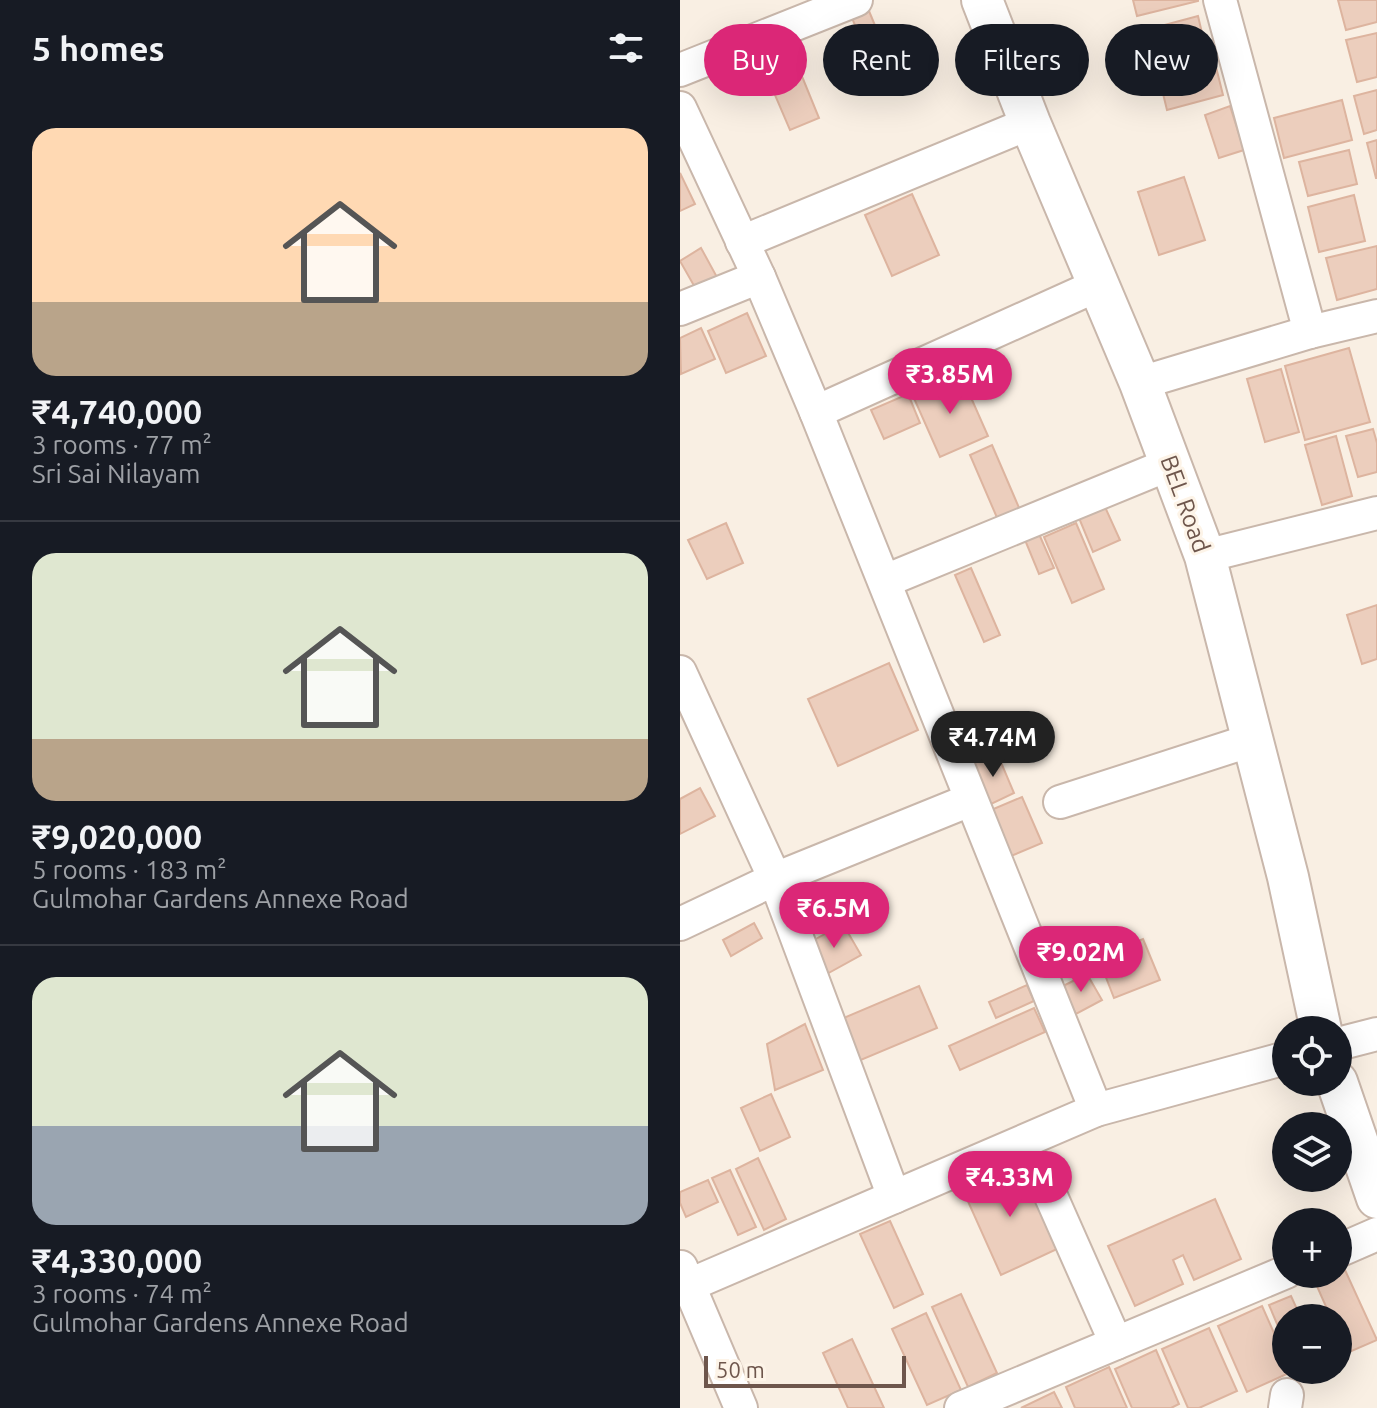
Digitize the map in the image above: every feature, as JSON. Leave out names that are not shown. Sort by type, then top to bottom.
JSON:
[{"type":"street","points":[[680,70],[856,0]]},
{"type":"street","name":"BEL Road","points":[[982,0],[1030,123],[1140,383],[1205,556],[1288,877],[1318,1016]]},
{"type":"street","points":[[1220,0],[1310,332]]},
{"type":"street","points":[[680,108],[759,277],[816,412],[1096,1110]]},
{"type":"street","points":[[742,242],[1030,123]]},
{"type":"street","points":[[680,309],[759,277]]},
{"type":"street","points":[[816,412],[1098,285]]},
{"type":"street","points":[[1140,383],[1310,332],[1377,316]]},
{"type":"street","points":[[885,581],[1170,464]]},
{"type":"street","points":[[1205,556],[1377,513]]},
{"type":"street","points":[[680,672],[775,879],[894,1197]]},
{"type":"street","points":[[1060,802],[1252,740]]},
{"type":"street","points":[[680,924],[775,879],[970,800]]},
{"type":"street","points":[[1352,1040],[1377,1034]]},
{"type":"street","points":[[741,1408],[683,1280],[894,1197],[1096,1110],[1272,1062]]},
{"type":"street","points":[[1342,1096],[1377,1198]]},
{"type":"street","points":[[1050,1194],[1116,1343]]},
{"type":"street","points":[[1352,1245],[1377,1234]]},
{"type":"street","points":[[961,1408],[1272,1278]]},
{"type":"building","points":[[1133,0],[1198,0],[1198,1],[1137,16]]},
{"type":"building","points":[[1338,0],[1377,0],[1377,22],[1346,30]]},
{"type":"building","points":[[869,11],[874,24],[854,24],[852,18]]},
{"type":"building","points":[[1198,16],[1200,24],[1168,24]]},
{"type":"building","points":[[1377,33],[1377,77],[1357,82],[1346,40]]},
{"type":"building","points":[[1218,75],[1223,95],[1167,110],[1164,96],[1218,96]]},
{"type":"building","points":[[807,89],[819,118],[790,130],[775,96],[807,96]]},
{"type":"building","points":[[1377,90],[1377,130],[1364,134],[1354,96]]},
{"type":"building","points":[[1342,100],[1352,140],[1284,158],[1274,118]]},
{"type":"building","points":[[1230,106],[1244,150],[1219,158],[1205,115]]},
{"type":"building","points":[[1377,140],[1377,178],[1376,178],[1367,143]]},
{"type":"building","points":[[1349,150],[1357,184],[1308,196],[1299,162]]},
{"type":"building","points":[[680,173],[695,204],[680,211]]},
{"type":"building","points":[[1184,177],[1205,240],[1159,255],[1138,192]]},
{"type":"building","points":[[912,194],[939,255],[892,276],[865,215]]},
{"type":"building","points":[[1354,195],[1365,241],[1319,252],[1308,207]]},
{"type":"building","points":[[1377,246],[1377,289],[1337,300],[1326,258]]},
{"type":"building","points":[[701,248],[718,279],[697,291],[680,261]]},
{"type":"building","points":[[747,313],[766,356],[726,373],[708,331]]},
{"type":"building","points":[[701,328],[715,359],[681,374],[680,338]]},
{"type":"building","points":[[1349,348],[1370,422],[1305,440],[1285,366]]},
{"type":"building","points":[[1281,369],[1299,432],[1265,442],[1247,379]]},
{"type":"building","points":[[961,375],[988,436],[940,457],[913,396]]},
{"type":"building","points":[[908,394],[920,423],[884,439],[871,410]]},
{"type":"building","points":[[1373,429],[1377,443],[1377,472],[1358,477],[1346,436]]},
{"type":"building","points":[[1336,436],[1352,496],[1322,505],[1305,445]]},
{"type":"building","points":[[992,445],[1020,510],[998,520],[970,455]]},
{"type":"building","points":[[1105,507],[1120,540],[1093,552],[1079,518]]},
{"type":"building","points":[[726,523],[743,563],[707,579],[688,540]]},
{"type":"building","points":[[1076,523],[1104,589],[1072,603],[1044,537]]},
{"type":"building","points":[[1039,534],[1054,568],[1039,574],[1025,540]]},
{"type":"building","points":[[971,568],[1000,635],[984,642],[955,575]]},
{"type":"building","points":[[1377,605],[1377,659],[1362,664],[1347,615]]},
{"type":"building","points":[[889,663],[918,730],[838,766],[808,699]]},
{"type":"building","points":[[997,753],[1014,793],[989,805],[971,764]]},
{"type":"building","points":[[700,788],[715,816],[680,834],[680,799]]},
{"type":"building","points":[[1022,797],[1042,843],[1011,856],[991,810]]},
{"type":"building","points":[[754,923],[762,938],[731,956],[723,940]]},
{"type":"building","points":[[843,924],[861,955],[825,975],[807,944]]},
{"type":"building","points":[[1143,939],[1160,980],[1114,998],[1098,957]]},
{"type":"building","points":[[1087,974],[1102,1000],[1076,1014],[1061,987]]},
{"type":"building","points":[[1027,985],[1034,1001],[996,1018],[989,1002]]},
{"type":"building","points":[[919,986],[937,1028],[856,1062],[839,1020]]},
{"type":"building","points":[[1034,1008],[1045,1032],[960,1070],[949,1046]]},
{"type":"building","points":[[805,1024],[823,1070],[775,1090],[767,1044]]},
{"type":"building","points":[[771,1094],[790,1137],[760,1151],[741,1108]]},
{"type":"building","points":[[758,1158],[786,1219],[764,1230],[736,1169]]},
{"type":"building","points":[[1019,1163],[1057,1249],[1001,1275],[962,1188]]},
{"type":"building","points":[[730,1170],[756,1227],[738,1235],[712,1178]]},
{"type":"building","points":[[708,1180],[718,1202],[686,1217],[680,1203],[680,1192]]},
{"type":"building","points":[[1215,1199],[1241,1259],[1194,1280],[1183,1255],[1173,1260],[1183,1284],[1135,1306],[1108,1246]]},
{"type":"building","points":[[890,1221],[923,1294],[894,1308],[860,1234]]},
{"type":"building","points":[[1352,1285],[1377,1340],[1352,1351],[1352,1304],[1325,1304],[1318,1288],[1352,1288]]},
{"type":"building","points":[[961,1294],[997,1373],[968,1387],[932,1307]]},
{"type":"building","points":[[1291,1296],[1295,1304],[1272,1304],[1272,1312],[1269,1305]]},
{"type":"building","points":[[1262,1306],[1272,1328],[1272,1381],[1247,1392],[1218,1326]]},
{"type":"building","points":[[926,1313],[961,1390],[927,1405],[892,1329]]},
{"type":"building","points":[[1209,1328],[1237,1391],[1199,1408],[1188,1408],[1162,1349]]},
{"type":"building","points":[[852,1339],[884,1408],[848,1408],[823,1353]]},
{"type":"building","points":[[1156,1350],[1179,1404],[1171,1408],[1132,1408],[1115,1369]]},
{"type":"building","points":[[1109,1367],[1127,1408],[1075,1408],[1066,1387]]},
{"type":"building","points":[[1054,1392],[1062,1408],[1021,1408]]}]
